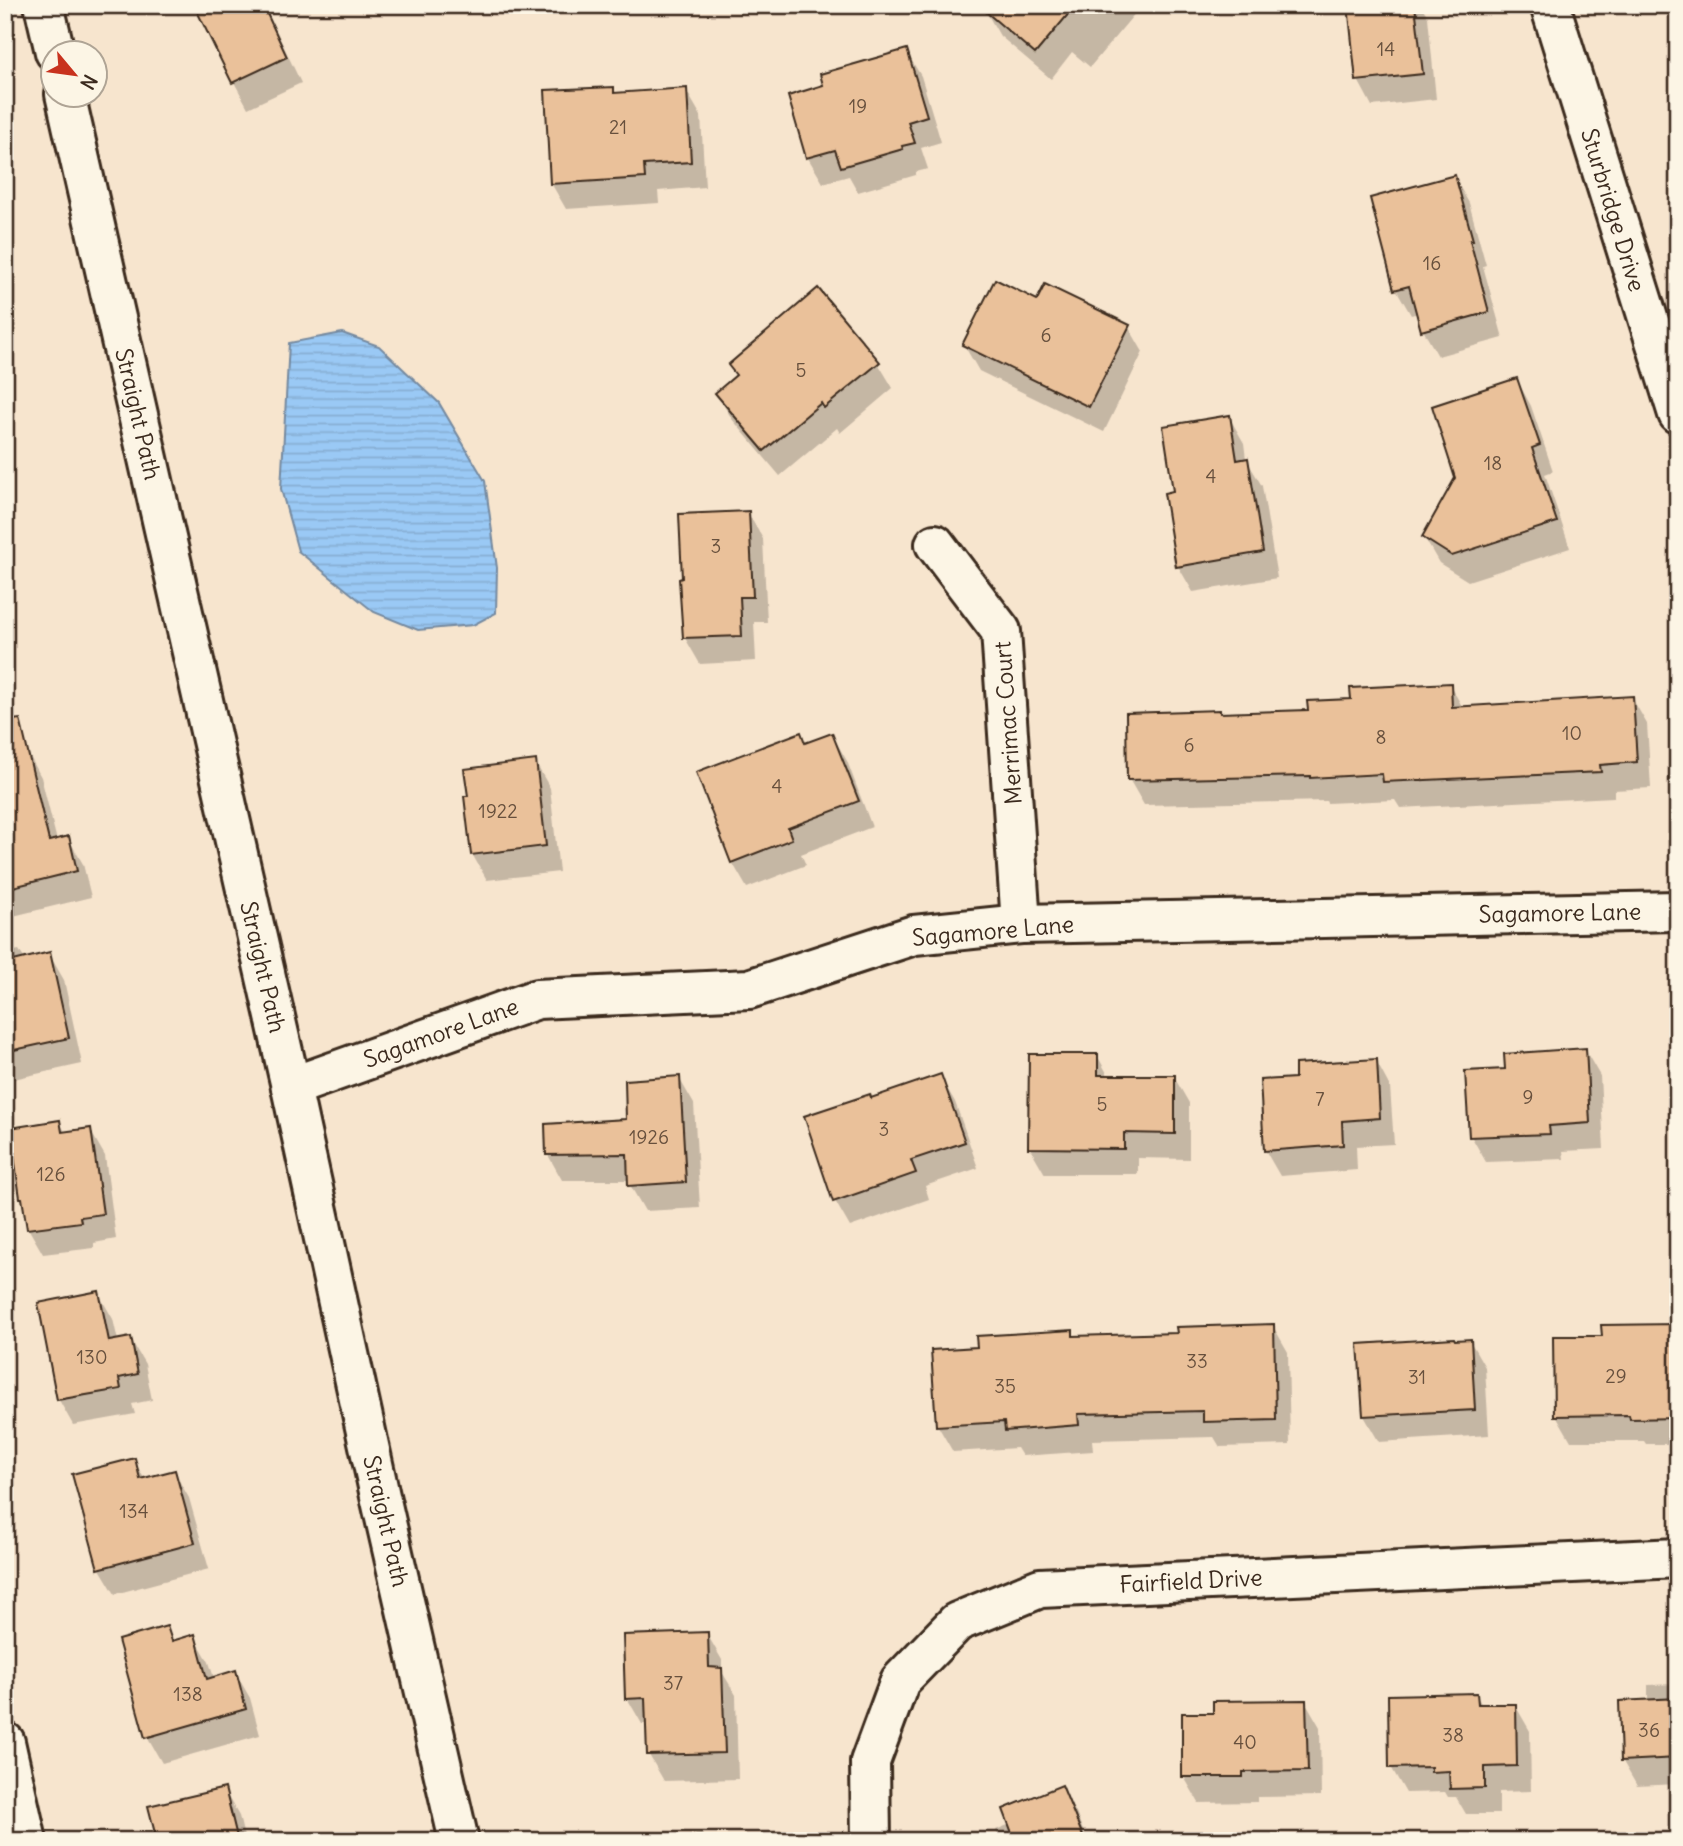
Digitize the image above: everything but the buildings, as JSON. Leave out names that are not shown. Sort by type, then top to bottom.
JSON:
[{"type":"street","points":[[44,5],[52,38]]},
{"type":"street","name":"Sturbridge Drive","points":[[1550,5],[1678,414]]},
{"type":"street","name":"Straight Path","points":[[68,108],[459,1841]]},
{"type":"street","name":"Merrimac Court","points":[[936,544],[1001,631],[1021,924]]},
{"type":"street","name":"Sagamore Lane","points":[[290,1087],[537,999],[749,989],[914,934],[1021,924],[1678,911]]},
{"type":"street","name":"Fairfield Drive","points":[[871,1841],[870,1762],[900,1681],[957,1622],[1040,1588],[1678,1558]]},
{"type":"street","points":[[5,1742],[27,1841]]},
{"type":"water","points":[[342,333],[379,346],[439,403],[485,481],[497,568],[496,613],[473,625],[418,630],[374,612],[298,551],[281,489],[289,343]]}]
